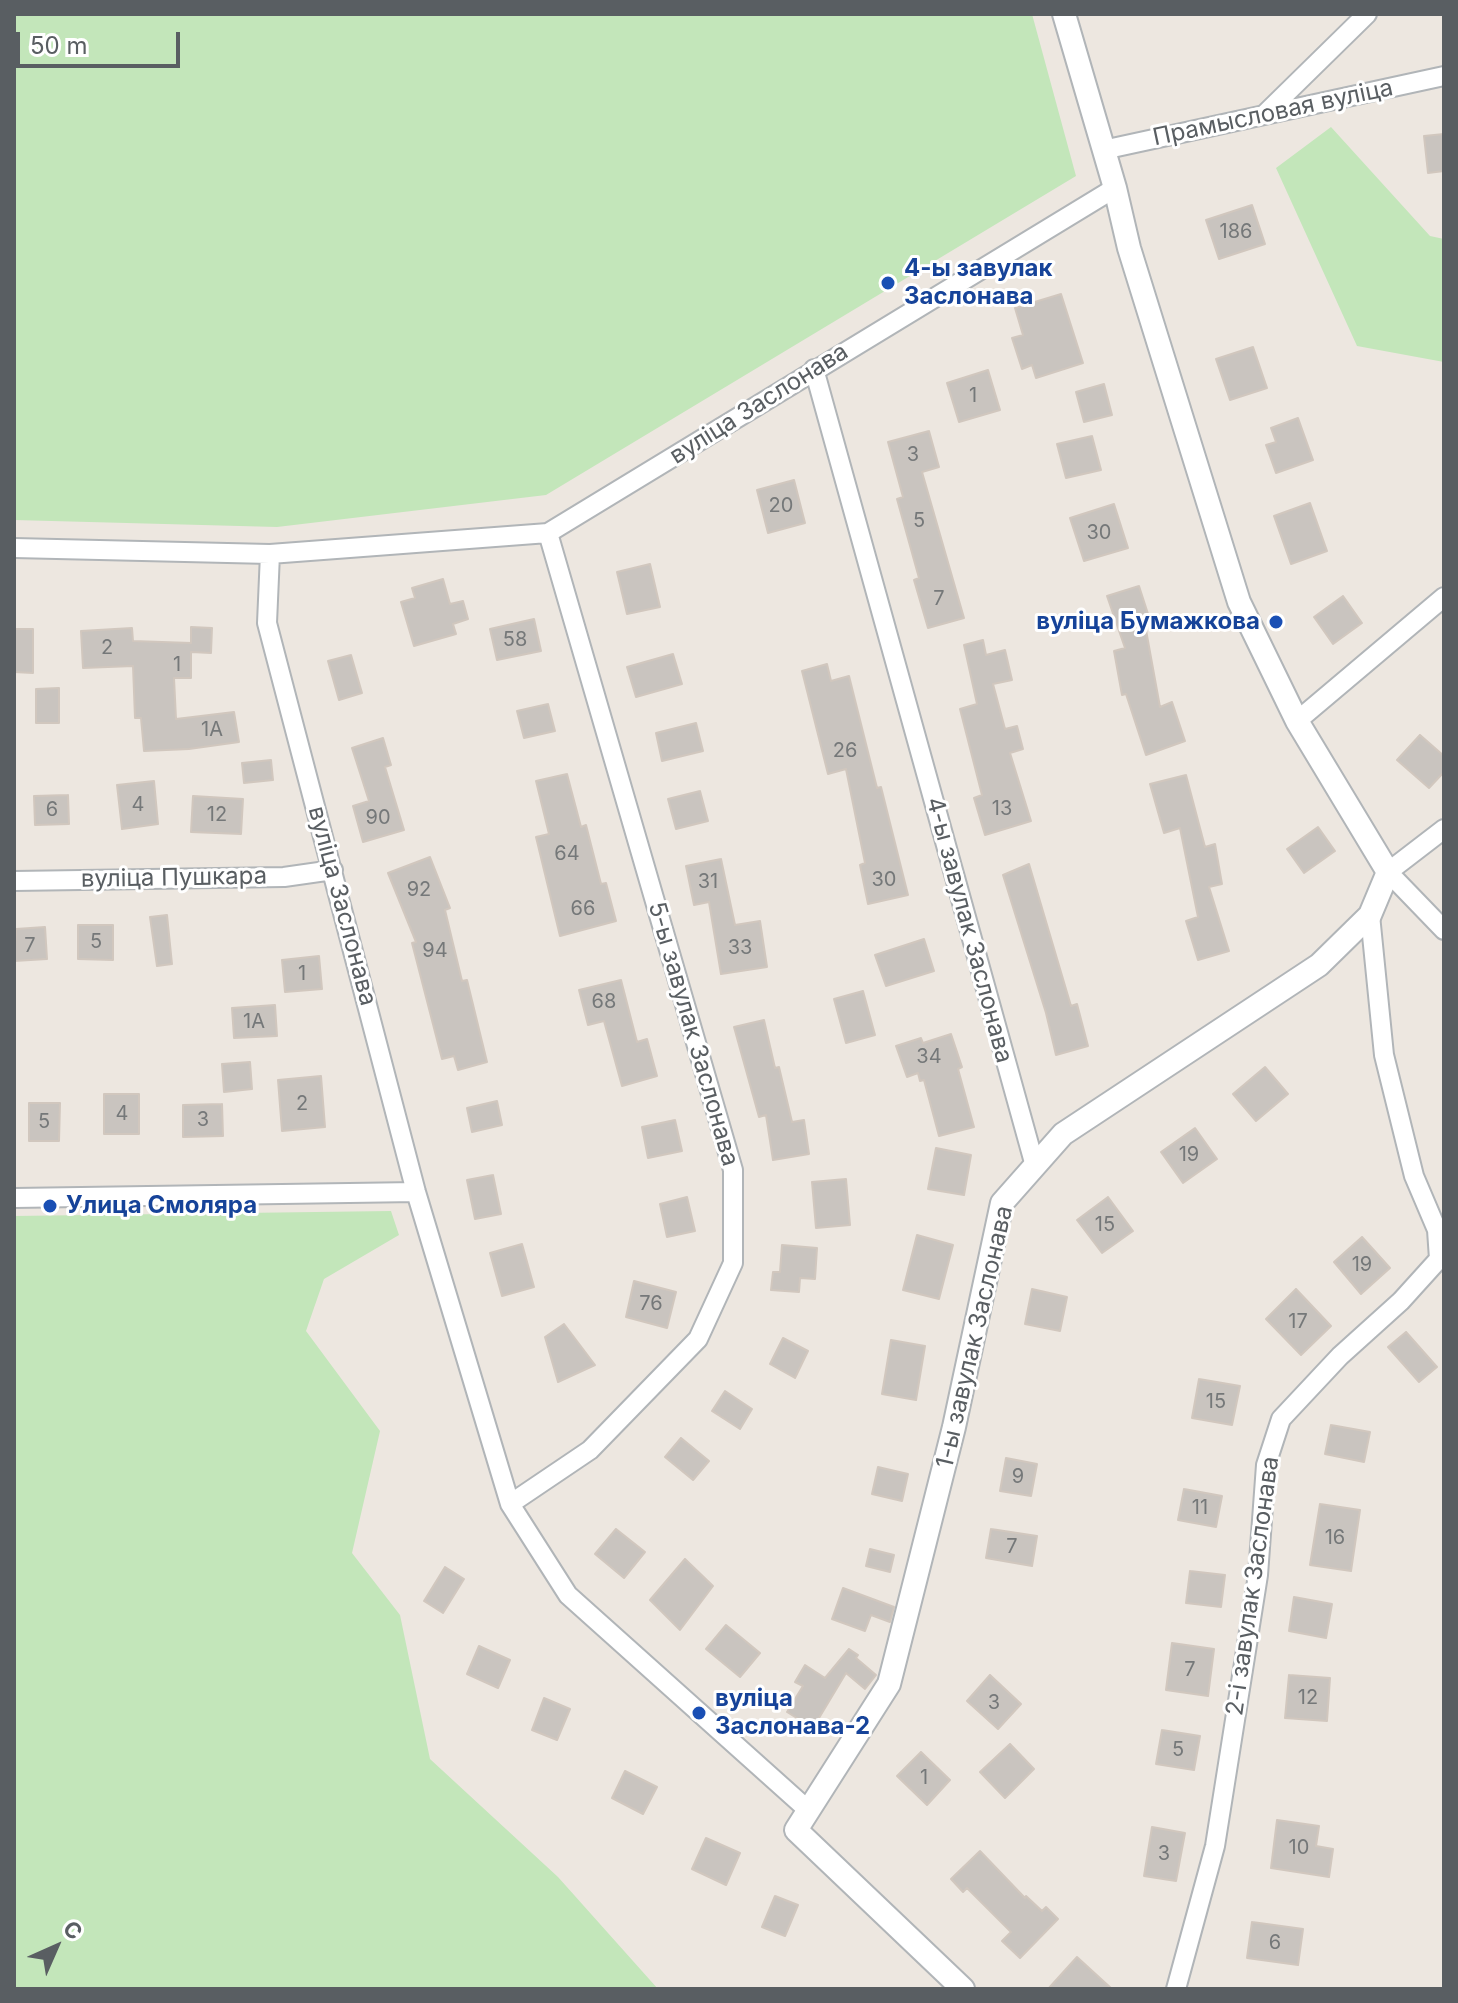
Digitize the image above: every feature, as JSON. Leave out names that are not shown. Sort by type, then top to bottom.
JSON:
[{"type":"street","points":[[1064,14],[1115,188],[1129,248],[1239,602],[1297,721],[1388,872],[1444,930]]},
{"type":"street","points":[[1265,114],[1367,14]]},
{"type":"street","name":"Прамысловая вуліца","points":[[1103,150],[1444,76]]},
{"type":"street","name":"вуліца Заслонава","points":[[808,1810],[568,1595],[510,1504],[416,1192],[267,623],[270,554],[548,533],[1115,188]]},
{"type":"street","name":"4-ы завулак Заслонава","points":[[814,369],[1035,1166]]},
{"type":"street","name":"5-ы завулак Заслонава","points":[[510,1504],[590,1450],[698,1339],[733,1263],[733,1170],[548,533]]},
{"type":"street","points":[[14,548],[270,554]]},
{"type":"street","points":[[1297,721],[1444,597]]},
{"type":"street","points":[[1388,872],[1444,829]]},
{"type":"street","name":"вуліца Пушкара","points":[[14,881],[284,877],[333,870]]},
{"type":"street","name":"1-ы завулак Заслонава","points":[[808,1810],[889,1684],[954,1427],[1002,1203],[1063,1134],[1319,965],[1370,915],[1388,872]]},
{"type":"street","name":"2-і завулак Заслонава","points":[[1176,1989],[1215,1846],[1258,1575],[1266,1465],[1281,1419],[1340,1356],[1401,1301],[1439,1259],[1437,1230],[1414,1176],[1384,1055],[1370,915]]},
{"type":"street","points":[[14,1198],[416,1192]]},
{"type":"street","points":[[808,1810],[796,1830],[963,1989]]},
{"type":"green space","points":[[14,14],[1032,14],[1076,176],[546,495],[277,527],[14,520]]},
{"type":"green space","points":[[1331,127],[1430,236],[1444,239],[1444,362],[1357,346],[1276,168]]},
{"type":"green space","points":[[391,1211],[399,1235],[324,1279],[306,1331],[380,1431],[352,1553],[400,1615],[430,1759],[558,1877],[658,1989],[14,1989],[14,1216]]},
{"type":"building","points":[[1444,134],[1444,171],[1428,173],[1424,136]]},
{"type":"building","points":[[1252,205],[1265,244],[1219,259],[1206,220]]},
{"type":"building","points":[[1061,294],[1083,363],[1036,378],[1032,365],[1022,369],[1012,338],[1023,335],[1015,308]]},
{"type":"building","points":[[1253,347],[1267,388],[1230,400],[1216,359]]},
{"type":"building","points":[[988,370],[1000,410],[959,422],[947,383]]},
{"type":"building","points":[[1104,384],[1112,415],[1084,422],[1076,392]]},
{"type":"building","points":[[1298,418],[1313,460],[1276,473],[1266,445],[1276,442],[1271,428]]},
{"type":"building","points":[[929,431],[939,467],[922,472],[964,618],[928,628],[914,580],[919,578],[897,499],[903,497],[888,442]]},
{"type":"building","points":[[1092,436],[1101,470],[1066,478],[1057,444]]},
{"type":"building","points":[[794,480],[805,523],[768,533],[757,490]]},
{"type":"building","points":[[1310,503],[1327,551],[1291,564],[1274,516]]},
{"type":"building","points":[[1114,504],[1128,548],[1084,561],[1070,518]]},
{"type":"building","points":[[650,564],[660,607],[627,614],[617,572]]},
{"type":"building","points":[[443,579],[450,604],[463,601],[468,619],[453,624],[456,634],[414,646],[401,602],[415,598],[412,588]]},
{"type":"building","points":[[1139,586],[1149,617],[1144,619],[1160,707],[1172,702],[1185,741],[1146,755],[1126,694],[1122,695],[1114,651],[1125,648],[1107,596]]},
{"type":"building","points":[[1343,596],[1362,623],[1333,644],[1314,617]]},
{"type":"building","points":[[534,619],[541,651],[497,660],[490,629]]},
{"type":"building","points":[[191,627],[212,628],[211,653],[191,652],[191,678],[174,678],[176,719],[234,712],[239,742],[144,751],[141,718],[135,718],[133,666],[83,668],[81,631],[132,628],[133,641],[191,643]]},
{"type":"building","points":[[14,629],[33,629],[33,673],[14,672]]},
{"type":"building","points":[[983,640],[986,655],[1005,650],[1012,680],[993,684],[1005,729],[1017,726],[1023,749],[1010,753],[1031,821],[985,835],[974,798],[982,795],[960,709],[977,704],[964,645]]},
{"type":"building","points":[[673,654],[682,684],[636,697],[627,667]]},
{"type":"building","points":[[351,655],[362,693],[339,700],[328,661]]},
{"type":"building","points":[[827,664],[831,681],[849,676],[908,895],[868,904],[860,865],[865,863],[846,769],[828,774],[802,671]]},
{"type":"building","points":[[59,688],[59,723],[36,723],[36,689]]},
{"type":"building","points":[[548,704],[555,731],[524,738],[517,711]]},
{"type":"building","points":[[696,723],[703,751],[662,761],[656,733]]},
{"type":"building","points":[[1420,735],[1444,756],[1444,772],[1429,788],[1397,760]]},
{"type":"building","points":[[383,738],[391,765],[385,767],[404,830],[363,842],[353,806],[369,801],[352,748]]},
{"type":"building","points":[[271,760],[273,780],[244,783],[242,763]]},
{"type":"building","points":[[567,774],[581,827],[586,825],[601,884],[606,883],[616,921],[560,936],[536,837],[549,834],[536,781]]},
{"type":"building","points":[[1186,775],[1205,847],[1215,844],[1222,884],[1209,887],[1229,951],[1198,960],[1186,921],[1198,917],[1180,828],[1164,833],[1150,784]]},
{"type":"building","points":[[154,781],[158,824],[122,829],[117,785]]},
{"type":"building","points":[[700,791],[708,821],[676,829],[668,799]]},
{"type":"building","points":[[68,795],[69,824],[35,825],[34,796]]},
{"type":"building","points":[[193,796],[243,799],[241,834],[191,832]]},
{"type":"building","points":[[1318,827],[1335,851],[1304,873],[1287,849]]},
{"type":"building","points":[[430,857],[450,908],[445,910],[462,981],[467,980],[487,1062],[458,1070],[454,1056],[442,1059],[412,943],[416,942],[388,873]]},
{"type":"building","points":[[721,859],[735,925],[760,921],[767,967],[721,974],[709,902],[694,905],[686,866]]},
{"type":"building","points":[[1029,864],[1071,1006],[1077,1004],[1088,1046],[1056,1055],[1003,875]]},
{"type":"building","points":[[167,915],[172,964],[157,966],[150,917]]},
{"type":"building","points":[[78,925],[113,925],[113,960],[78,959]]},
{"type":"building","points":[[45,927],[47,959],[14,961],[16,929]]},
{"type":"building","points":[[924,939],[934,971],[886,986],[875,955]]},
{"type":"building","points":[[319,956],[322,989],[285,992],[282,960]]},
{"type":"building","points":[[621,980],[637,1042],[647,1039],[657,1076],[622,1086],[604,1021],[588,1025],[579,990]]},
{"type":"building","points":[[863,991],[875,1035],[846,1043],[834,999]]},
{"type":"building","points":[[275,1005],[277,1036],[234,1038],[232,1008]]},
{"type":"building","points":[[764,1020],[792,1122],[804,1120],[809,1154],[773,1160],[766,1115],[759,1117],[734,1027]]},
{"type":"building","points":[[951,1034],[962,1067],[958,1069],[974,1127],[939,1136],[924,1080],[920,1081],[918,1073],[907,1077],[896,1046],[921,1038],[923,1043]]},
{"type":"building","points":[[250,1062],[252,1089],[224,1092],[222,1064]]},
{"type":"building","points":[[1265,1067],[1288,1094],[1256,1121],[1233,1094]]},
{"type":"building","points":[[321,1076],[325,1127],[282,1131],[278,1080]]},
{"type":"building","points":[[104,1094],[139,1094],[139,1134],[104,1134]]},
{"type":"building","points":[[497,1101],[502,1125],[472,1132],[467,1108]]},
{"type":"building","points":[[29,1103],[60,1103],[59,1141],[29,1141]]},
{"type":"building","points":[[222,1104],[223,1136],[183,1137],[183,1105]]},
{"type":"building","points":[[675,1120],[682,1151],[648,1158],[642,1127]]},
{"type":"building","points":[[1195,1128],[1217,1159],[1183,1183],[1161,1152]]},
{"type":"building","points":[[936,1148],[971,1155],[964,1195],[928,1189]]},
{"type":"building","points":[[493,1175],[501,1214],[475,1219],[467,1180]]},
{"type":"building","points":[[846,1179],[850,1225],[816,1228],[812,1182]]},
{"type":"building","points":[[687,1197],[695,1231],[667,1237],[660,1204]]},
{"type":"building","points":[[1108,1197],[1133,1231],[1102,1253],[1077,1220]]},
{"type":"building","points":[[917,1235],[953,1245],[939,1299],[903,1290]]},
{"type":"building","points":[[1362,1237],[1390,1268],[1361,1294],[1334,1262]]},
{"type":"building","points":[[522,1244],[534,1287],[502,1296],[490,1253]]},
{"type":"building","points":[[782,1245],[817,1248],[815,1279],[800,1278],[799,1292],[771,1290],[773,1272],[780,1272]]},
{"type":"building","points":[[634,1281],[676,1292],[667,1328],[626,1317]]},
{"type":"building","points":[[1032,1289],[1067,1297],[1060,1331],[1025,1324]]},
{"type":"building","points":[[1296,1289],[1331,1326],[1301,1355],[1266,1319]]},
{"type":"building","points":[[564,1324],[595,1365],[558,1382],[545,1337]]},
{"type":"building","points":[[1406,1332],[1437,1367],[1419,1382],[1388,1347]]},
{"type":"building","points":[[783,1338],[808,1351],[795,1378],[770,1364]]},
{"type":"building","points":[[891,1340],[925,1346],[916,1400],[882,1394]]},
{"type":"building","points":[[1199,1379],[1240,1386],[1232,1425],[1192,1418]]},
{"type":"building","points":[[725,1391],[752,1409],[740,1429],[712,1411]]},
{"type":"building","points":[[1331,1425],[1370,1432],[1364,1462],[1325,1454]]},
{"type":"building","points":[[681,1438],[709,1461],[693,1480],[665,1457]]},
{"type":"building","points":[[1006,1458],[1037,1464],[1031,1496],[1000,1491]]},
{"type":"building","points":[[878,1467],[908,1474],[902,1501],[872,1494]]},
{"type":"building","points":[[1184,1489],[1222,1496],[1216,1527],[1178,1520]]},
{"type":"building","points":[[1320,1504],[1360,1510],[1351,1571],[1310,1565]]},
{"type":"building","points":[[616,1529],[645,1552],[624,1578],[595,1554]]},
{"type":"building","points":[[991,1529],[1037,1536],[1032,1566],[986,1558]]},
{"type":"building","points":[[870,1549],[894,1555],[890,1572],[866,1566]]},
{"type":"building","points":[[685,1559],[713,1586],[680,1630],[650,1600]]},
{"type":"building","points":[[445,1567],[464,1579],[443,1613],[424,1601]]},
{"type":"building","points":[[1190,1571],[1225,1575],[1221,1607],[1186,1603]]},
{"type":"building","points":[[843,1588],[894,1607],[890,1622],[871,1615],[865,1631],[832,1619]]},
{"type":"building","points":[[1294,1597],[1332,1604],[1326,1638],[1289,1631]]},
{"type":"building","points":[[726,1625],[760,1653],[740,1677],[706,1649]]},
{"type":"building","points":[[1172,1643],[1214,1649],[1208,1696],[1166,1690]]},
{"type":"building","points":[[479,1646],[510,1660],[498,1688],[467,1674]]},
{"type":"building","points":[[849,1649],[876,1675],[865,1689],[846,1673],[813,1728],[787,1712],[803,1686],[795,1682],[805,1665],[825,1678]]},
{"type":"building","points":[[990,1675],[1021,1704],[998,1729],[967,1701]]},
{"type":"building","points":[[1289,1675],[1330,1678],[1327,1721],[1285,1718]]},
{"type":"building","points":[[544,1698],[570,1709],[557,1740],[532,1730]]},
{"type":"building","points":[[1162,1730],[1200,1736],[1194,1770],[1156,1764]]},
{"type":"building","points":[[1010,1744],[1034,1769],[1005,1798],[980,1772]]},
{"type":"building","points":[[921,1752],[950,1780],[927,1805],[897,1776]]},
{"type":"building","points":[[625,1771],[657,1787],[643,1814],[612,1798]]},
{"type":"building","points":[[1277,1820],[1319,1826],[1316,1846],[1333,1849],[1329,1877],[1271,1868]]},
{"type":"building","points":[[1152,1827],[1185,1833],[1176,1881],[1144,1876]]},
{"type":"building","points":[[706,1838],[740,1853],[726,1885],[692,1869]]},
{"type":"building","points":[[980,1851],[1025,1898],[1042,1911],[1046,1907],[1058,1919],[1020,1958],[1002,1941],[1011,1932],[967,1888],[963,1892],[951,1879]]},
{"type":"building","points":[[775,1896],[798,1905],[785,1936],[762,1927]]},
{"type":"building","points":[[1252,1922],[1303,1929],[1298,1965],[1247,1958]]},
{"type":"building","points":[[1077,1957],[1112,1989],[1048,1989]]},
{"type":"place","name":"4-ы завулак Заслонава","points":[[888,283]]},
{"type":"place","name":"вуліца Бумажкова","points":[[1276,622]]},
{"type":"place","name":"Улица Смоляра","points":[[50,1206]]},
{"type":"place","name":"вуліца Заслонава-2","points":[[699,1713]]}]
